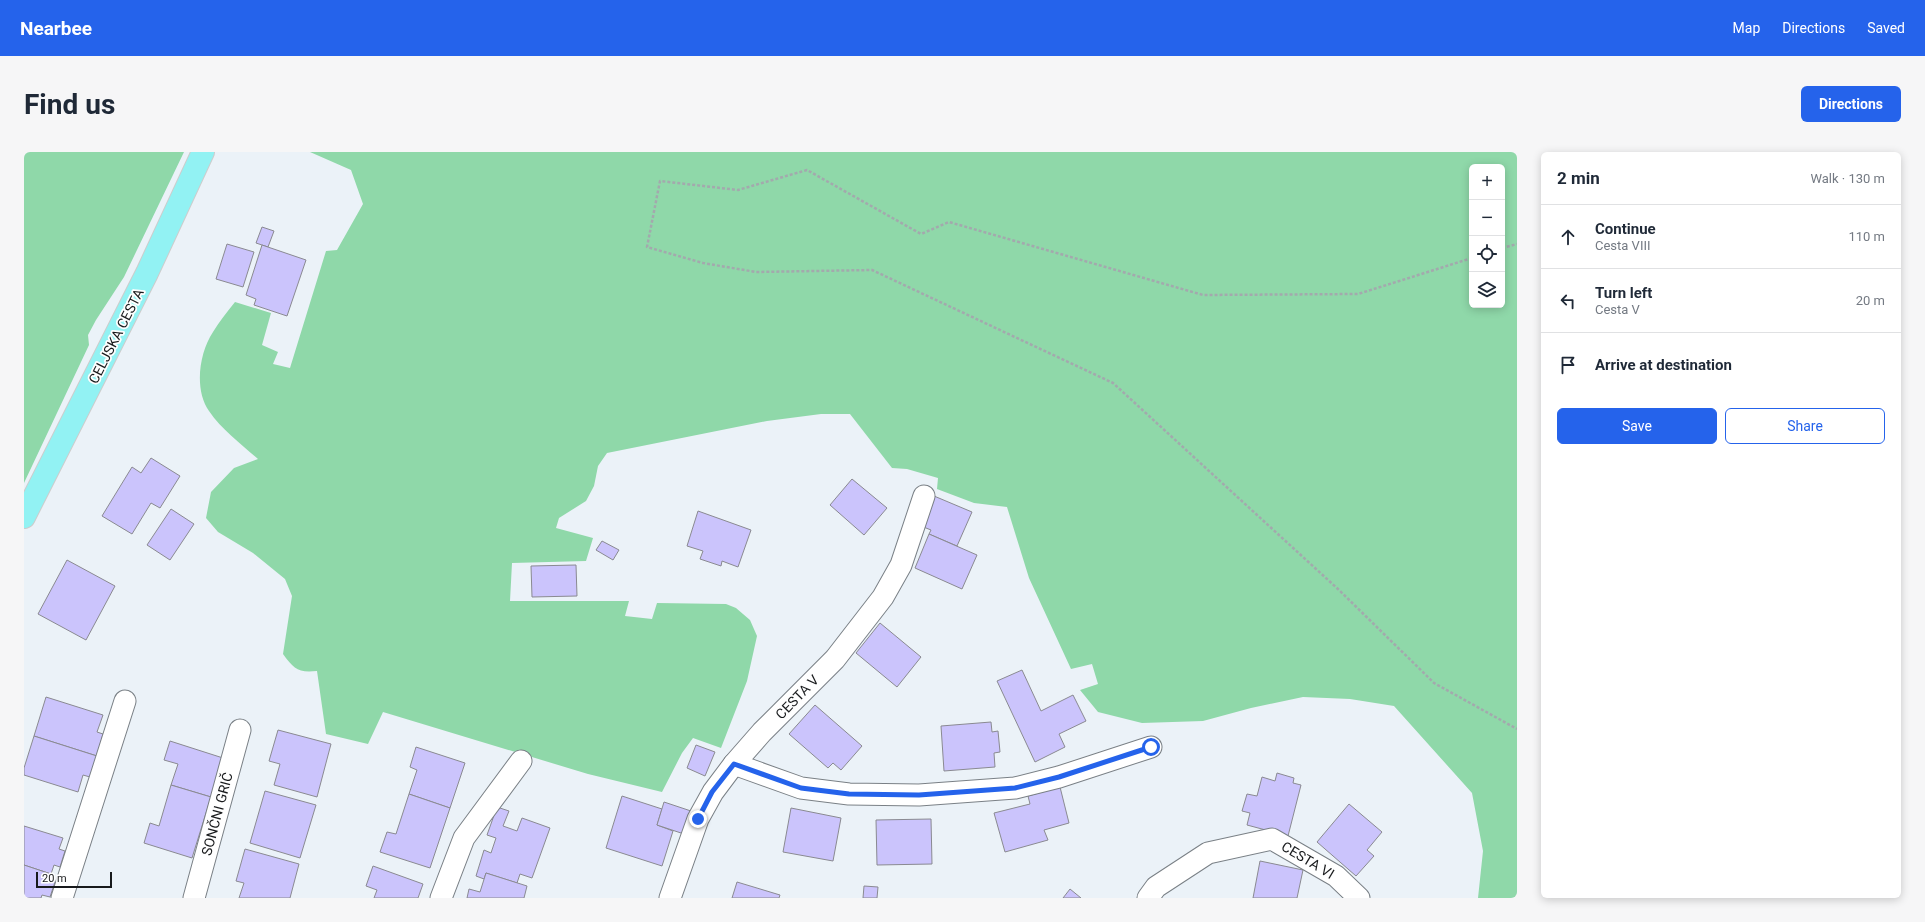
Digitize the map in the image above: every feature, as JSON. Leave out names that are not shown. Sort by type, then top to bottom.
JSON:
[{"type":"main road","name":"CELJSKA CESTA","points":[[24,517],[147,273],[203,152]]},
{"type":"street","name":"CESTA V","points":[[670,898],[698,819],[712,792],[734,764],[835,659],[883,597],[901,565],[924,496]]},
{"type":"street","points":[[62,898],[125,702]]},
{"type":"street","name":"SONČNI GRIČ","points":[[194,898],[240,730]]},
{"type":"street","points":[[734,764],[801,788],[849,794],[919,795],[1015,788],[1059,777],[1151,747]]},
{"type":"street","points":[[441,898],[464,838],[521,761]]},
{"type":"street","name":"CESTA VI","points":[[1148,898],[1156,887],[1208,853],[1272,838],[1336,876],[1359,898]]},
{"type":"path","points":[[1469,259],[1358,294],[1203,295],[949,222],[921,234],[807,170],[738,190],[660,181],[647,247],[703,263],[756,272],[872,270],[1113,383],[1339,590],[1434,683],[1517,729]]},
{"type":"path","points":[[1505,247],[1517,244]]},
{"type":"green space","points":[[24,152],[184,152],[124,277],[88,335],[89,345],[24,483]]},
{"type":"green space","points":[[310,152],[1517,152],[1517,898],[1478,898],[1483,851],[1472,793],[1394,706],[1350,699],[1303,697],[1251,708],[1203,721],[1142,723],[1098,712],[1080,690],[1098,684],[1092,664],[1071,669],[1029,578],[1007,507],[974,503],[937,489],[938,478],[907,469],[892,468],[850,414],[821,414],[767,421],[607,453],[598,466],[594,486],[586,501],[559,518],[556,528],[593,538],[586,561],[512,563],[510,601],[629,601],[625,616],[652,619],[657,603],[726,604],[736,608],[750,620],[757,636],[747,681],[721,748],[693,738],[682,753],[662,792],[588,774],[383,712],[368,744],[326,734],[317,671],[297,669],[283,654],[292,596],[285,579],[253,553],[218,532],[206,518],[211,492],[234,468],[258,459],[226,431],[209,411],[201,393],[200,372],[204,350],[208,341],[218,324],[235,302],[271,313],[262,345],[278,352],[273,364],[290,368],[326,251],[337,250],[363,204],[351,170]]},
{"type":"building","points":[[262,227],[274,231],[268,247],[256,243]]},
{"type":"building","points":[[227,244],[254,252],[243,287],[216,279]]},
{"type":"building","points":[[262,245],[306,260],[287,316],[254,305],[256,299],[246,295]]},
{"type":"building","points":[[151,458],[180,476],[160,508],[151,503],[132,534],[102,516],[132,467],[141,473]]},
{"type":"building","points":[[852,479],[887,508],[864,535],[830,505]]},
{"type":"building","points":[[934,496],[972,512],[957,546],[929,534],[931,530],[921,526]]},
{"type":"building","points":[[171,509],[194,524],[170,560],[147,545]]},
{"type":"building","points":[[698,511],[751,530],[738,567],[722,561],[721,566],[700,559],[703,551],[687,546]]},
{"type":"building","points":[[929,534],[977,555],[962,589],[915,568]]},
{"type":"building","points":[[602,541],[619,550],[613,560],[596,550]]},
{"type":"building","points":[[67,560],[115,586],[86,640],[38,614]]},
{"type":"building","points":[[576,565],[577,596],[532,597],[531,566]]},
{"type":"building","points":[[880,623],[921,657],[897,687],[856,653]]},
{"type":"building","points":[[1022,670],[1041,711],[1073,695],[1086,721],[1059,734],[1065,747],[1035,762],[997,681]]},
{"type":"building","points":[[46,697],[103,715],[97,732],[103,734],[97,756],[34,736]]},
{"type":"building","points":[[815,705],[862,746],[841,770],[833,763],[828,768],[789,734]]},
{"type":"building","points":[[991,722],[992,732],[998,731],[1000,752],[994,753],[995,767],[944,771],[941,726]]},
{"type":"building","points":[[278,730],[331,744],[317,797],[274,785],[280,764],[269,761]]},
{"type":"building","points":[[34,736],[97,756],[90,777],[83,775],[78,792],[24,775],[24,768]]},
{"type":"building","points":[[170,741],[223,758],[211,797],[171,785],[178,764],[164,760]]},
{"type":"building","points":[[696,745],[715,752],[705,776],[687,768]]},
{"type":"building","points":[[416,747],[465,763],[450,808],[409,794],[417,770],[410,767]]},
{"type":"building","points":[[1277,773],[1294,778],[1293,783],[1301,785],[1288,836],[1247,825],[1250,813],[1242,811],[1247,794],[1257,796],[1262,777],[1275,781]]},
{"type":"building","points":[[171,785],[211,797],[192,858],[144,843],[150,823],[159,826]]},
{"type":"building","points":[[1060,787],[1069,823],[1044,830],[1048,840],[1005,852],[994,813],[1030,804],[1028,796]]},
{"type":"building","points":[[265,791],[316,805],[300,858],[250,843]]},
{"type":"building","points":[[409,794],[450,808],[430,868],[380,852],[387,832],[396,834]]},
{"type":"building","points":[[622,796],[662,809],[657,825],[673,831],[662,866],[606,848]]},
{"type":"building","points":[[664,802],[691,811],[684,834],[657,825]]},
{"type":"building","points":[[1349,804],[1382,832],[1367,850],[1374,856],[1356,876],[1317,842]]},
{"type":"building","points":[[497,807],[509,811],[503,826],[517,831],[522,818],[550,828],[532,878],[520,874],[517,883],[486,873],[484,879],[476,876],[484,850],[491,853],[496,838],[487,835]]},
{"type":"building","points":[[791,808],[841,818],[833,861],[783,852]]},
{"type":"building","points":[[931,819],[932,864],[877,865],[876,820]]},
{"type":"building","points":[[24,826],[63,838],[59,849],[65,851],[60,867],[54,865],[51,874],[24,865]]},
{"type":"building","points":[[245,849],[299,864],[290,898],[239,898],[244,883],[236,881]]},
{"type":"building","points":[[1260,861],[1303,870],[1297,898],[1253,898]]},
{"type":"building","points":[[24,865],[51,874],[49,880],[55,882],[50,897],[42,895],[41,898],[24,898]]},
{"type":"building","points":[[373,866],[423,884],[418,898],[374,898],[377,890],[366,886]]},
{"type":"building","points":[[486,873],[527,886],[524,898],[467,898],[469,889],[480,892]]},
{"type":"building","points":[[737,882],[780,895],[779,898],[732,898]]},
{"type":"building","points":[[864,886],[878,887],[877,898],[863,898]]},
{"type":"building","points":[[1070,889],[1081,898],[1063,898]]},
{"type":"route","points":[[698,819],[712,792],[734,764],[801,788],[849,794],[919,795],[1015,788],[1059,777],[1151,747]]}]
